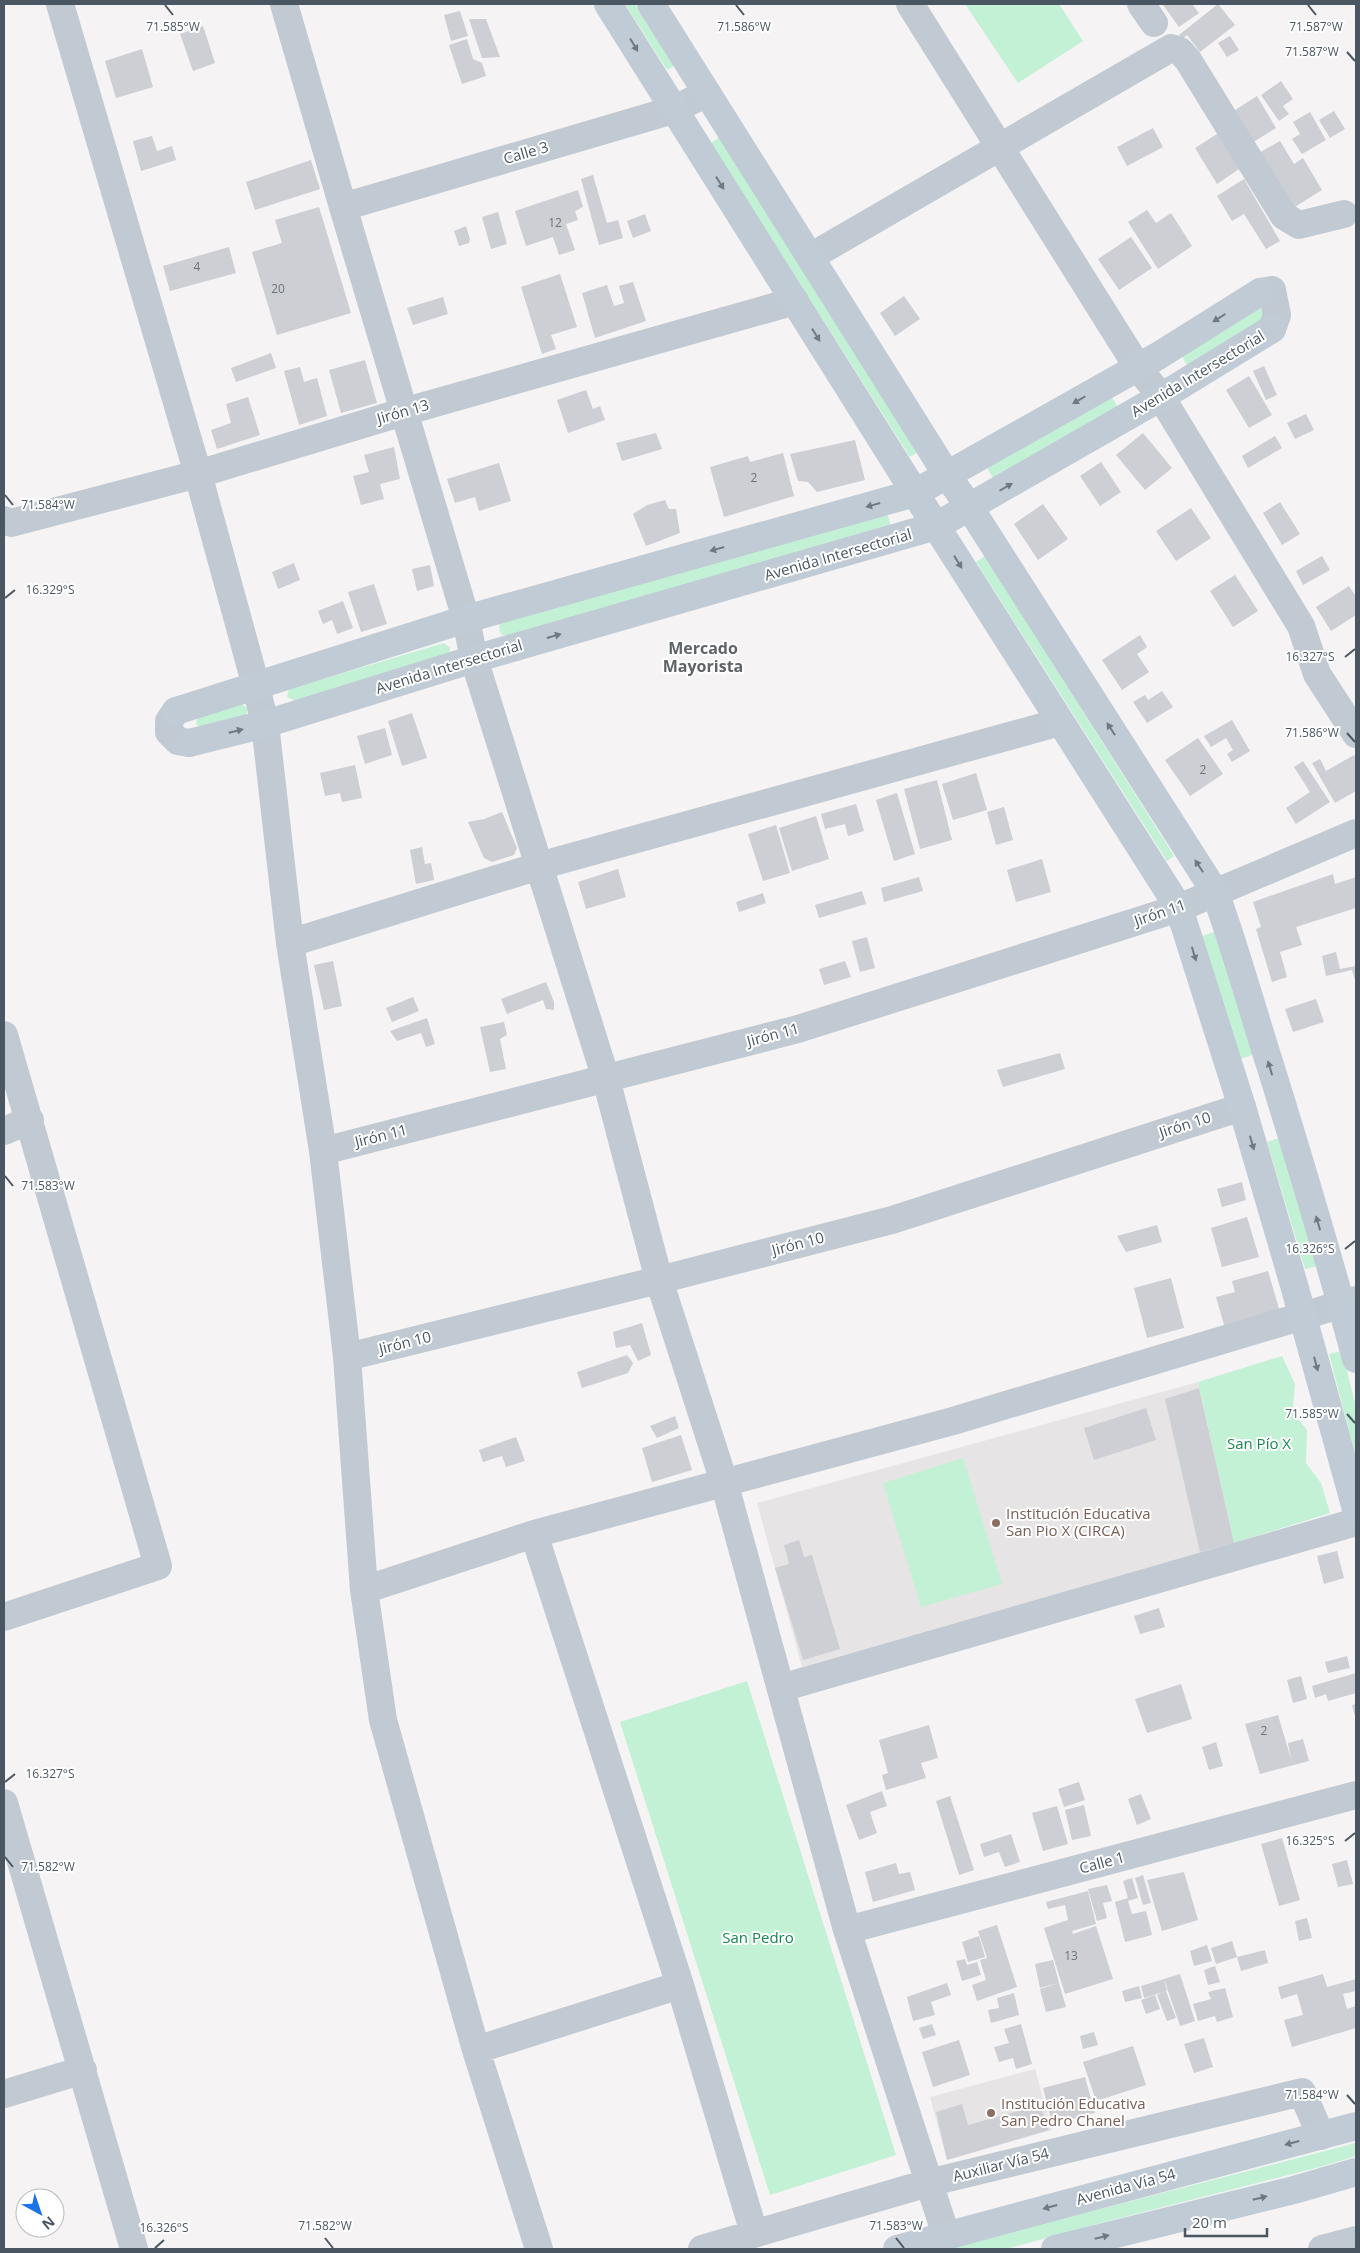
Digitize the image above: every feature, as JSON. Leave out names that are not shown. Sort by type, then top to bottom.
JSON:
[{"type":"street","points":[[60,4],[198,474],[265,724],[290,943],[323,1151],[347,1357],[364,1590],[383,1720],[476,2050],[539,2249]]},
{"type":"street","points":[[286,4],[343,207],[466,619],[474,659],[606,1079],[659,1280],[724,1482],[847,1930],[946,2235]]},
{"type":"street","points":[[608,4],[673,110],[1179,908],[1242,1107],[1304,1317],[1356,1509]]},
{"type":"street","points":[[651,4],[947,475],[970,508],[1215,892],[1229,929],[1280,1096],[1349,1301],[1356,1358]]},
{"type":"street","points":[[910,4],[1137,366],[1161,397],[1301,626],[1317,674],[1356,734]]},
{"type":"street","points":[[810,257],[1171,48],[1180,51],[1188,60],[1284,216],[1299,225],[1344,214]]},
{"type":"street","name":"Calle 3","points":[[343,207],[673,110],[707,93]]},
{"type":"street","name":"Avenida Intersectorial","points":[[1272,290],[1277,315],[1272,329],[1161,397],[936,526],[474,659],[265,724],[189,743],[178,741],[169,732],[169,721],[176,711],[466,619],[915,493],[1137,366],[1158,356],[1260,292],[1272,290]]},
{"type":"street","name":"Jirón 13","points":[[7,521],[198,474],[403,412],[795,301]]},
{"type":"street","points":[[290,943],[539,866],[1060,722]]},
{"type":"street","name":"Jirón 11","points":[[323,1151],[798,1028],[1179,908],[1356,833]]},
{"type":"street","points":[[4,1034],[158,1566],[4,1617]]},
{"type":"street","points":[[1242,1107],[1280,1096]]},
{"type":"street","name":"Jirón 10","points":[[347,1357],[892,1220],[1242,1107]]},
{"type":"street","points":[[4,1131],[30,1120]]},
{"type":"street","points":[[364,1590],[534,1534],[954,1421],[1304,1317],[1349,1301]]},
{"type":"street","points":[[781,1688],[1356,1522]]},
{"type":"street","points":[[534,1534],[680,1985],[754,2233]]},
{"type":"street","name":"Calle 1","points":[[847,1930],[1356,1796]]},
{"type":"street","points":[[4,1803],[134,2249]]},
{"type":"street","points":[[476,2050],[680,1985]]},
{"type":"street","points":[[4,2094],[83,2070]]},
{"type":"street","name":"Auxiliar Vía 54","points":[[702,2249],[928,2183],[1302,2092],[1321,2136]]},
{"type":"street","name":"Avenida Vía 54","points":[[897,2249],[1356,2126]]},
{"type":"street","points":[[1055,2249],[1294,2190],[1356,2172]]},
{"type":"street","points":[[1322,2249],[1356,2240]]},
{"type":"shaded area","name":"Institución Educativa San Pio X (CIRCA)","points":[[1198,1382],[1234,1543],[802,1667],[757,1503]]},
{"type":"shaded area","name":"Institución Educativa San Pedro Chanel","points":[[1035,2069],[1052,2130],[947,2160],[930,2097]]},
{"type":"green space","points":[[625,4],[635,4],[674,66],[667,70]]},
{"type":"green space","points":[[965,4],[1059,4],[1083,41],[1018,83]]},
{"type":"green space","points":[[721,136],[918,452],[910,457],[711,143]]},
{"type":"green space","points":[[1267,302],[1269,315],[1188,367],[1182,356]]},
{"type":"green space","points":[[1110,394],[1118,407],[995,481],[987,468]]},
{"type":"green space","points":[[887,513],[891,526],[510,635],[502,635],[500,630],[499,625],[501,621]]},
{"type":"green space","points":[[985,556],[1174,856],[1167,861],[976,562]]},
{"type":"green space","points":[[444,643],[450,648],[449,655],[296,701],[287,697],[289,689]]},
{"type":"green space","points":[[241,704],[247,708],[247,714],[244,716],[199,727],[196,724],[197,718]]},
{"type":"green space","points":[[1217,931],[1255,1054],[1240,1059],[1202,936]]},
{"type":"green space","points":[[1280,1138],[1318,1266],[1305,1269],[1267,1142]]},
{"type":"green space","points":[[1342,1351],[1356,1407],[1356,1457],[1329,1354]]},
{"type":"green space","name":"San Pío X","points":[[1282,1356],[1295,1384],[1293,1406],[1295,1415],[1307,1430],[1306,1463],[1321,1483],[1330,1513],[1234,1543],[1198,1382]]},
{"type":"green space","points":[[963,1458],[1002,1584],[921,1607],[883,1483]]},
{"type":"green space","name":"San Pedro","points":[[747,1681],[896,2155],[770,2195],[620,1722]]},
{"type":"green space","points":[[1356,2143],[1356,2156],[1320,2167],[1006,2249],[945,2249]]},
{"type":"building","points":[[1192,4],[1199,13],[1179,27],[1163,5]]},
{"type":"building","points":[[1218,4],[1235,25],[1200,52],[1187,35],[1182,39],[1179,35]]},
{"type":"building","points":[[460,11],[468,36],[451,41],[444,15]]},
{"type":"building","points":[[469,19],[486,19],[500,57],[482,58]]},
{"type":"building","points":[[203,26],[215,63],[193,71],[180,34]]},
{"type":"building","points":[[1230,36],[1239,50],[1227,57],[1218,43]]},
{"type":"building","points":[[467,39],[473,59],[482,63],[486,76],[462,84],[449,45]]},
{"type":"building","points":[[142,49],[153,87],[116,98],[105,61]]},
{"type":"building","points":[[1281,81],[1293,99],[1283,106],[1289,114],[1279,121],[1261,95]]},
{"type":"building","points":[[1257,96],[1276,128],[1252,143],[1232,112]]},
{"type":"building","points":[[1334,111],[1345,129],[1330,138],[1319,120]]},
{"type":"building","points":[[1310,112],[1326,140],[1302,154],[1292,139],[1300,134],[1293,122]]},
{"type":"building","points":[[1153,128],[1163,147],[1127,166],[1117,147]]},
{"type":"building","points":[[1220,132],[1242,167],[1217,184],[1195,148]]},
{"type":"building","points":[[152,136],[157,151],[172,146],[176,160],[141,171],[133,141]]},
{"type":"building","points":[[1280,141],[1294,164],[1303,158],[1322,190],[1290,210],[1257,154]]},
{"type":"building","points":[[311,160],[320,189],[255,210],[246,182]]},
{"type":"building","points":[[593,175],[607,223],[618,220],[623,238],[599,245],[581,179]]},
{"type":"building","points":[[1244,179],[1280,241],[1266,249],[1244,214],[1232,221],[1217,196]]},
{"type":"building","points":[[578,190],[583,207],[575,211],[578,220],[566,224],[575,250],[559,255],[553,237],[526,246],[515,211]]},
{"type":"building","points":[[319,207],[351,313],[277,335],[252,252],[282,243],[275,220]]},
{"type":"building","points":[[1147,210],[1156,223],[1171,213],[1192,246],[1158,269],[1128,222]]},
{"type":"building","points":[[498,212],[507,244],[491,249],[482,217]]},
{"type":"building","points":[[645,214],[651,231],[633,238],[627,221]]},
{"type":"building","points":[[466,226],[470,239],[469,243],[459,246],[454,231]]},
{"type":"building","points":[[1131,237],[1152,268],[1119,290],[1098,259]]},
{"type":"building","points":[[229,247],[236,273],[170,291],[163,266]]},
{"type":"building","points":[[560,274],[577,327],[551,335],[556,349],[542,354],[521,287]]},
{"type":"building","points":[[633,282],[646,321],[595,338],[582,293],[607,285],[614,306],[624,303],[619,286]]},
{"type":"building","points":[[904,296],[920,319],[895,336],[880,313]]},
{"type":"building","points":[[443,297],[448,314],[413,325],[407,308]]},
{"type":"building","points":[[271,353],[276,368],[236,382],[231,368]]},
{"type":"building","points":[[365,360],[377,403],[341,413],[329,370]]},
{"type":"building","points":[[1264,366],[1277,395],[1266,400],[1253,371]]},
{"type":"building","points":[[300,367],[304,382],[317,378],[327,416],[299,425],[284,371]]},
{"type":"building","points":[[1249,376],[1272,415],[1249,428],[1226,390]]},
{"type":"building","points":[[586,390],[593,409],[600,406],[605,420],[568,433],[557,400]]},
{"type":"building","points":[[248,397],[260,435],[217,449],[211,430],[231,423],[226,404]]},
{"type":"building","points":[[1306,414],[1314,430],[1295,439],[1287,423]]},
{"type":"building","points":[[656,433],[662,449],[622,461],[616,443]]},
{"type":"building","points":[[1143,433],[1172,468],[1145,490],[1116,455]]},
{"type":"building","points":[[1275,436],[1282,448],[1248,468],[1242,456]]},
{"type":"building","points":[[855,440],[865,480],[817,492],[808,482],[798,481],[790,454]]},
{"type":"building","points":[[394,447],[400,479],[380,484],[384,499],[361,505],[353,476],[369,472],[364,455]]},
{"type":"building","points":[[783,453],[794,496],[724,517],[710,467],[748,456],[750,462]]},
{"type":"building","points":[[1101,462],[1121,492],[1100,506],[1080,476]]},
{"type":"building","points":[[499,463],[511,501],[479,511],[475,497],[455,503],[447,479]]},
{"type":"building","points":[[665,500],[669,509],[676,509],[680,533],[646,546],[633,514],[647,505]]},
{"type":"building","points":[[1280,502],[1300,534],[1282,545],[1263,513]]},
{"type":"building","points":[[1043,504],[1068,539],[1038,560],[1014,524]]},
{"type":"building","points":[[1191,508],[1211,538],[1176,561],[1156,531]]},
{"type":"building","points":[[1322,556],[1330,570],[1303,585],[1296,571]]},
{"type":"building","points":[[294,563],[300,580],[278,589],[272,572]]},
{"type":"building","points":[[430,565],[434,586],[417,591],[412,569]]},
{"type":"building","points":[[1235,575],[1258,611],[1233,627],[1210,591]]},
{"type":"building","points":[[374,584],[387,624],[361,632],[348,592]]},
{"type":"building","points":[[1349,586],[1356,597],[1356,615],[1331,631],[1316,607]]},
{"type":"building","points":[[343,601],[353,628],[337,634],[332,620],[323,624],[318,611]]},
{"type":"building","points":[[1140,635],[1147,647],[1137,654],[1149,672],[1122,690],[1102,660]]},
{"type":"building","points":[[1162,691],[1173,707],[1147,723],[1133,702],[1145,695],[1148,700]]},
{"type":"building","points":[[412,713],[427,758],[402,766],[388,721]]},
{"type":"building","points":[[1232,720],[1250,751],[1232,762],[1227,754],[1233,750],[1226,738],[1211,747],[1204,736]]},
{"type":"building","points":[[385,728],[392,755],[365,764],[357,736]]},
{"type":"building","points":[[1198,738],[1223,774],[1190,796],[1165,760]]},
{"type":"building","points":[[1354,755],[1356,759],[1356,791],[1335,803],[1312,763],[1320,759],[1326,771]]},
{"type":"building","points":[[1303,761],[1330,802],[1296,824],[1286,808],[1310,792],[1294,767]]},
{"type":"building","points":[[355,765],[362,798],[342,802],[340,793],[325,796],[320,773]]},
{"type":"building","points":[[976,773],[987,810],[953,820],[942,784]]},
{"type":"building","points":[[937,780],[952,840],[920,849],[904,789]]},
{"type":"building","points":[[897,793],[915,854],[894,861],[876,800]]},
{"type":"building","points":[[856,804],[864,831],[848,836],[845,824],[825,829],[821,814]]},
{"type":"building","points":[[1004,807],[1013,840],[996,845],[987,812]]},
{"type":"building","points":[[502,812],[517,848],[514,855],[492,862],[484,858],[468,822],[484,819]]},
{"type":"building","points":[[816,816],[829,859],[792,871],[779,828]]},
{"type":"building","points":[[776,825],[790,873],[763,881],[748,834]]},
{"type":"building","points":[[422,847],[425,864],[431,863],[434,880],[416,884],[410,850]]},
{"type":"building","points":[[1042,859],[1051,892],[1016,902],[1007,870]]},
{"type":"building","points":[[618,869],[626,897],[586,909],[578,882]]},
{"type":"building","points":[[1333,874],[1335,884],[1356,877],[1356,908],[1296,927],[1302,945],[1280,952],[1287,977],[1272,982],[1256,929],[1261,927],[1253,902]]},
{"type":"building","points":[[919,877],[923,891],[884,902],[881,888]]},
{"type":"building","points":[[862,891],[866,904],[819,918],[815,905]]},
{"type":"building","points":[[763,893],[766,903],[739,912],[736,902]]},
{"type":"building","points":[[867,937],[875,968],[860,972],[852,941]]},
{"type":"building","points":[[1336,952],[1340,969],[1356,966],[1356,983],[1352,970],[1326,976],[1322,956]]},
{"type":"building","points":[[333,961],[342,1006],[324,1010],[314,965]]},
{"type":"building","points":[[845,961],[851,977],[824,985],[819,969]]},
{"type":"building","points":[[546,982],[554,1002],[554,1010],[546,1009],[543,1000],[507,1014],[501,999]]},
{"type":"building","points":[[413,997],[419,1011],[392,1022],[386,1008]]},
{"type":"building","points":[[1316,999],[1324,1022],[1293,1032],[1285,1009]]},
{"type":"building","points":[[427,1018],[435,1044],[426,1047],[421,1033],[397,1041],[390,1031]]},
{"type":"building","points":[[504,1022],[507,1035],[500,1039],[506,1069],[490,1072],[480,1027]]},
{"type":"building","points":[[1060,1053],[1065,1069],[1003,1087],[997,1070]]},
{"type":"building","points":[[1242,1182],[1246,1200],[1222,1207],[1217,1189]]},
{"type":"building","points":[[1247,1217],[1259,1257],[1222,1267],[1211,1228]]},
{"type":"building","points":[[1157,1225],[1162,1242],[1126,1252],[1117,1236]]},
{"type":"building","points":[[1268,1271],[1280,1312],[1225,1328],[1216,1297],[1235,1292],[1232,1281]]},
{"type":"building","points":[[1171,1278],[1184,1328],[1147,1338],[1134,1288]]},
{"type":"building","points":[[642,1323],[651,1355],[638,1361],[630,1345],[616,1348],[613,1332]]},
{"type":"building","points":[[627,1355],[633,1363],[628,1373],[582,1388],[577,1372]]},
{"type":"building","points":[[1199,1388],[1234,1543],[1200,1552],[1165,1399]]},
{"type":"building","points":[[1146,1408],[1156,1440],[1094,1460],[1084,1428]]},
{"type":"building","points":[[675,1416],[679,1428],[657,1438],[650,1426]]},
{"type":"building","points":[[681,1435],[692,1470],[652,1482],[642,1448]]},
{"type":"building","points":[[516,1437],[525,1461],[506,1467],[502,1456],[483,1462],[479,1450]]},
{"type":"building","points":[[799,1540],[804,1557],[812,1555],[840,1649],[803,1660],[775,1568],[789,1564],[784,1545]]},
{"type":"building","points":[[1337,1551],[1344,1578],[1324,1584],[1317,1556]]},
{"type":"building","points":[[1159,1608],[1165,1627],[1140,1634],[1134,1616]]},
{"type":"building","points":[[1347,1656],[1350,1668],[1328,1673],[1325,1662]]},
{"type":"building","points":[[1356,1673],[1356,1693],[1328,1701],[1326,1694],[1315,1698],[1312,1686]]},
{"type":"building","points":[[1301,1676],[1307,1699],[1293,1703],[1287,1680]]},
{"type":"building","points":[[1181,1684],[1192,1719],[1147,1733],[1135,1699]]},
{"type":"building","points":[[1356,1704],[1356,1720],[1352,1705]]},
{"type":"building","points":[[1278,1715],[1291,1759],[1288,1743],[1303,1739],[1309,1761],[1260,1774],[1245,1724]]},
{"type":"building","points":[[929,1725],[938,1758],[921,1763],[926,1778],[886,1790],[882,1775],[888,1773],[879,1740]]},
{"type":"building","points":[[1216,1742],[1223,1766],[1209,1770],[1202,1747]]},
{"type":"building","points":[[1079,1782],[1085,1800],[1064,1807],[1058,1789]]},
{"type":"building","points":[[882,1791],[887,1806],[870,1812],[877,1833],[859,1840],[846,1805]]},
{"type":"building","points":[[1141,1794],[1151,1819],[1137,1825],[1128,1799]]},
{"type":"building","points":[[950,1796],[974,1870],[959,1875],[936,1801]]},
{"type":"building","points":[[1084,1805],[1091,1836],[1072,1840],[1065,1810]]},
{"type":"building","points":[[1057,1806],[1068,1844],[1043,1851],[1032,1813]]},
{"type":"building","points":[[1011,1834],[1020,1862],[1005,1867],[999,1852],[984,1857],[980,1844]]},
{"type":"building","points":[[1282,1838],[1300,1900],[1279,1906],[1261,1844]]},
{"type":"building","points":[[1347,1860],[1353,1884],[1338,1887],[1332,1864]]},
{"type":"building","points":[[896,1863],[899,1874],[910,1872],[915,1890],[873,1902],[865,1872]]},
{"type":"building","points":[[1184,1872],[1198,1920],[1162,1931],[1147,1880]]},
{"type":"building","points":[[1143,1875],[1151,1903],[1143,1905],[1135,1878]]},
{"type":"building","points":[[1132,1878],[1138,1898],[1128,1901],[1132,1914],[1146,1911],[1152,1935],[1125,1942],[1115,1902],[1128,1898],[1123,1881]]},
{"type":"building","points":[[1107,1885],[1112,1901],[1103,1903],[1107,1918],[1097,1921],[1088,1889]]},
{"type":"building","points":[[1088,1891],[1096,1924],[1072,1931],[1073,1934],[1096,1926],[1113,1979],[1065,1994],[1044,1928],[1068,1920],[1065,1905],[1048,1909],[1046,1902]]},
{"type":"building","points":[[1307,1918],[1312,1938],[1299,1941],[1295,1921]]},
{"type":"building","points":[[997,1925],[1017,1987],[977,2001],[972,1985],[986,1980],[980,1960],[987,1958],[978,1931]]},
{"type":"building","points":[[979,1936],[985,1957],[968,1962],[962,1942]]},
{"type":"building","points":[[1232,1941],[1237,1957],[1216,1964],[1211,1948]]},
{"type":"building","points":[[1207,1945],[1212,1961],[1194,1966],[1190,1951]]},
{"type":"building","points":[[1265,1950],[1268,1963],[1241,1971],[1237,1957]]},
{"type":"building","points":[[965,1959],[967,1965],[977,1962],[981,1975],[962,1981],[956,1961]]},
{"type":"building","points":[[1053,1960],[1059,1983],[1040,1988],[1035,1964]]},
{"type":"building","points":[[1215,1966],[1220,1982],[1208,1985],[1204,1970]]},
{"type":"building","points":[[1180,1974],[1195,2021],[1180,2026],[1164,1979]]},
{"type":"building","points":[[1323,1974],[1327,1987],[1356,1979],[1356,1991],[1343,1994],[1347,2009],[1356,2006],[1356,2028],[1292,2047],[1284,2020],[1303,2015],[1297,1994],[1281,1999],[1278,1987]]},
{"type":"building","points":[[1164,1979],[1167,1991],[1144,1998],[1141,1986]]},
{"type":"building","points":[[947,1983],[951,1995],[931,2002],[935,2015],[913,2021],[907,1997]]},
{"type":"building","points":[[1059,1983],[1066,2007],[1046,2012],[1040,1989]]},
{"type":"building","points":[[1139,1986],[1142,1998],[1125,2002],[1122,1991]]},
{"type":"building","points":[[1225,1988],[1233,2017],[1217,2022],[1215,2016],[1198,2021],[1193,2004],[1211,1999],[1208,1992]]},
{"type":"building","points":[[1166,1991],[1176,2018],[1167,2021],[1157,1995]]},
{"type":"building","points":[[1014,1993],[1019,2015],[991,2023],[988,2010],[999,2008],[997,1998]]},
{"type":"building","points":[[1155,1995],[1160,2009],[1146,2014],[1141,2000]]},
{"type":"building","points":[[932,2024],[936,2035],[923,2039],[919,2028]]},
{"type":"building","points":[[1021,2024],[1032,2064],[1016,2069],[1013,2058],[999,2062],[994,2047],[1009,2043],[1004,2029]]},
{"type":"building","points":[[1094,2032],[1098,2045],[1083,2049],[1080,2036]]},
{"type":"building","points":[[1204,2038],[1213,2067],[1194,2073],[1184,2044]]},
{"type":"building","points":[[959,2040],[970,2075],[933,2087],[922,2052]]},
{"type":"building","points":[[1133,2046],[1146,2085],[1096,2101],[1083,2062]]},
{"type":"building","points":[[1085,2077],[1095,2113],[1052,2124],[1043,2088]]},
{"type":"building","points":[[962,2104],[968,2125],[1040,2105],[1049,2130],[947,2160],[936,2112]]},
{"type":"place","name":"Institución Educativa San Pio X (CIRCA)","points":[[996,1523]]},
{"type":"place","name":"Institución Educativa San Pedro Chanel","points":[[991,2113]]},
{"type":"district","name":"Mercado Mayorista","points":[[703,657]]}]
